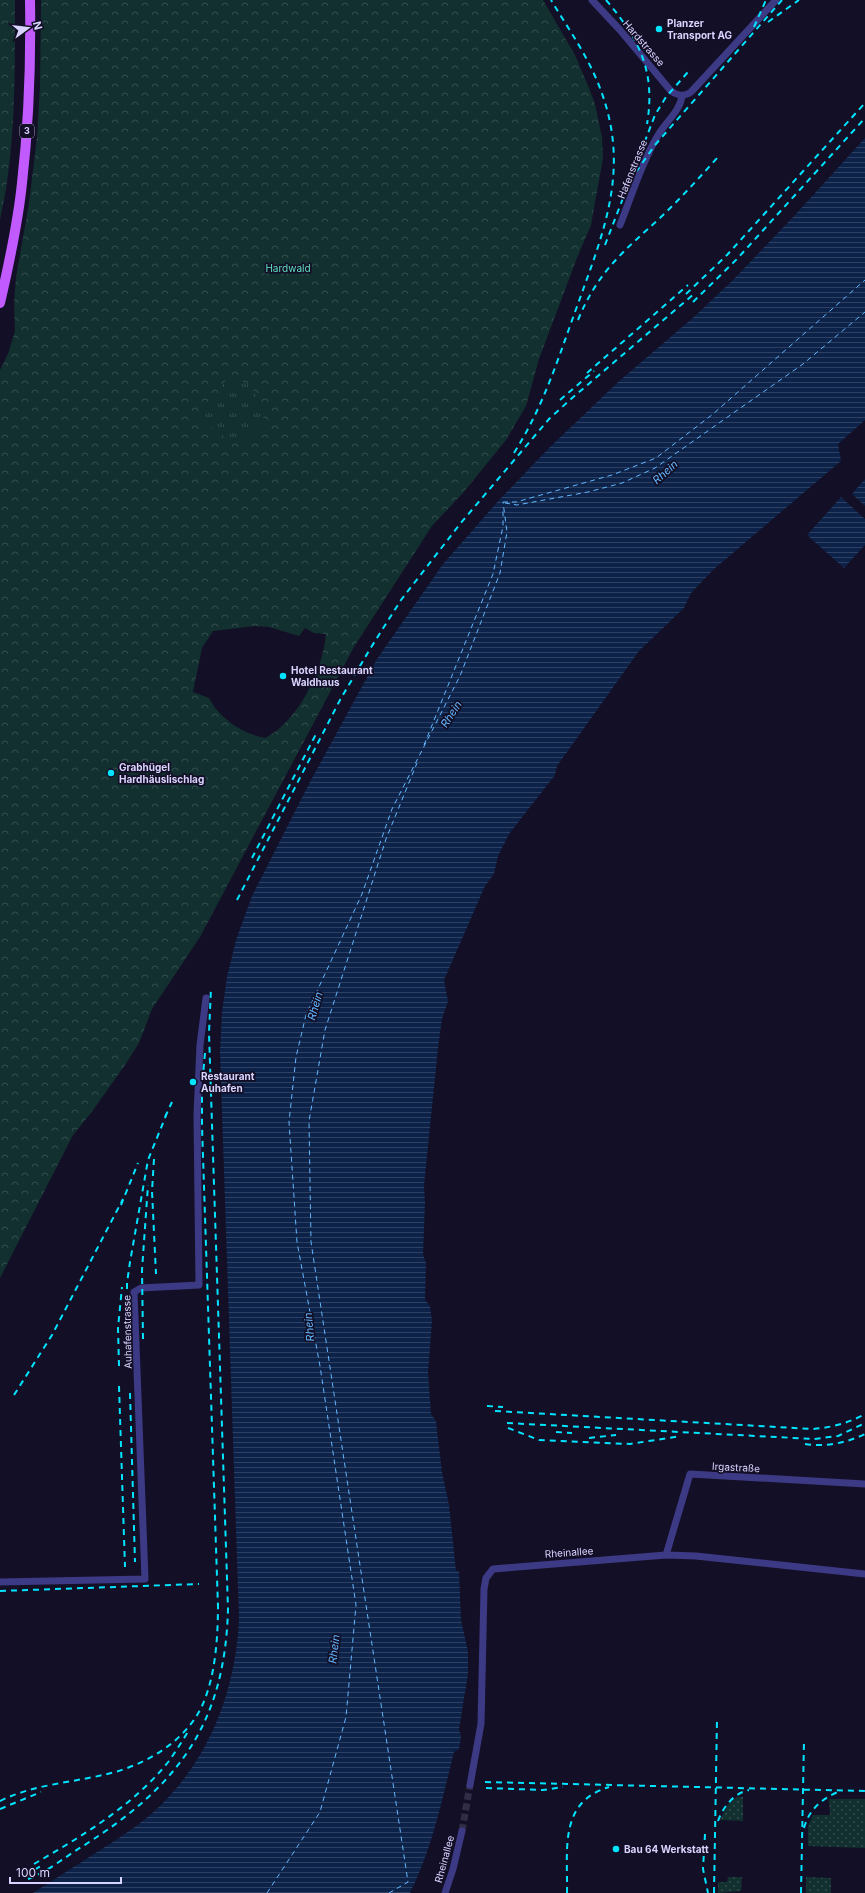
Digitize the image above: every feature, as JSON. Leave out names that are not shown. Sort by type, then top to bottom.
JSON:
[{"type":"main road","name":"3","points":[[0,278],[16,194],[20,155],[25,68],[25,0]]},
{"type":"main road","name":"3","points":[[0,303],[10,261],[22,185],[31,73],[30,0]]},
{"type":"street","name":"Hardstrasse","points":[[592,0],[620,30],[671,90],[675,94],[682,96]]},
{"type":"street","name":"Hafenstrasse","points":[[620,224],[648,153],[657,135],[681,104],[682,96],[691,92],[776,0]]},
{"type":"street","name":"Auhafenstrasse","points":[[0,1582],[145,1579],[134,1292],[141,1288],[199,1285],[197,1115],[200,1045],[206,998]]},
{"type":"street","name":"Irgastraße","points":[[666,1555],[690,1474],[865,1484]]},
{"type":"street","name":"Rheinallee","points":[[470,1785],[481,1724],[484,1588],[488,1573],[493,1569],[499,1567],[666,1555],[696,1556],[865,1574]]},
{"type":"street","name":"Rheinallee","points":[[445,1893],[453,1869],[462,1831]]},
{"type":"green space","points":[[0,0],[15,0],[14,111],[9,166],[0,220]]},
{"type":"green space","name":"Hardwald","points":[[41,0],[543,0],[575,55],[589,88],[595,104],[602,137],[603,158],[591,225],[539,359],[526,406],[506,440],[463,493],[432,526],[354,647],[200,937],[152,1009],[139,1043],[125,1065],[91,1113],[73,1135],[0,1278],[0,370],[8,354],[15,331],[14,303],[16,277],[29,203],[37,137],[40,86]],"holes":[[[255,626],[269,627],[299,636],[305,628],[314,633],[326,634],[320,663],[307,694],[288,720],[265,738],[248,733],[232,724],[219,712],[209,698],[193,692],[202,648],[213,631]]]},
{"type":"green space","points":[[228,376],[252,386],[266,425],[244,439],[238,440],[225,437],[197,416],[202,408],[211,405]]},
{"type":"green space","points":[[737,1797],[743,1797],[743,1821],[720,1820],[728,1804]]},
{"type":"green space","points":[[829,1799],[865,1799],[865,1848],[808,1846],[808,1826],[813,1815],[830,1815]]},
{"type":"green space","points":[[728,1877],[742,1877],[741,1891],[718,1893],[718,1882],[727,1882]]},
{"type":"green space","points":[[806,1877],[831,1878],[831,1893],[806,1893]]},
{"type":"water","name":"Rhein","points":[[865,138],[865,420],[838,444],[841,461],[714,569],[691,593],[684,608],[639,651],[557,766],[555,775],[509,834],[498,856],[494,874],[485,886],[444,980],[448,1001],[442,1019],[438,1048],[424,1185],[425,1203],[423,1255],[426,1263],[425,1300],[430,1306],[432,1321],[428,1372],[431,1414],[436,1421],[442,1472],[449,1505],[456,1571],[459,1571],[461,1620],[468,1652],[468,1674],[459,1729],[461,1737],[459,1749],[454,1752],[441,1806],[430,1842],[418,1876],[410,1893],[33,1893],[129,1831],[149,1816],[169,1796],[187,1775],[215,1726],[232,1674],[237,1646],[239,1618],[220,1052],[222,1012],[227,977],[236,940],[252,896],[311,780],[377,659],[443,564],[500,499],[550,447],[617,383],[695,316],[733,280]]},
{"type":"water","points":[[865,479],[865,506],[852,494]]},
{"type":"water","points":[[841,497],[865,519],[865,545],[844,568],[807,535]]},
{"type":"ferry route","points":[[503,502],[516,502],[612,475],[656,458],[713,414],[865,280]]},
{"type":"ferry route","points":[[505,503],[517,505],[588,492],[622,483],[655,468],[803,364],[865,312]]},
{"type":"ferry route","points":[[267,1893],[320,1812],[346,1717],[356,1605],[320,1366],[297,1242],[289,1122],[296,1057],[306,1015],[362,894],[392,809],[460,676],[500,573],[507,532],[503,502]]},
{"type":"ferry route","points":[[424,745],[493,574],[503,526],[503,507]]},
{"type":"ferry route","points":[[389,1893],[408,1882],[311,1242],[309,1121],[325,1030],[386,839],[417,763]]},
{"type":"tunnel","points":[[462,1831],[470,1785]]},
{"type":"railway","points":[[514,453],[533,419],[549,384],[586,281],[605,224],[611,196],[614,167],[613,138],[607,108],[595,76],[580,47],[551,0]]},
{"type":"railway","points":[[606,0],[618,14],[636,42],[647,72],[649,88],[647,124]]},
{"type":"railway","points":[[754,27],[766,0]]},
{"type":"railway","points":[[636,172],[655,145],[782,0]]},
{"type":"railway","points":[[768,22],[799,0]]},
{"type":"railway","points":[[605,245],[655,115],[666,97],[688,72]]},
{"type":"railway","points":[[686,294],[727,255],[865,103]]},
{"type":"railway","points":[[693,302],[737,259],[865,118]]},
{"type":"railway","points":[[578,320],[594,288],[613,263],[676,203],[718,157]]},
{"type":"railway","points":[[587,373],[688,285]]},
{"type":"railway","points":[[237,900],[340,700],[401,600],[460,524],[549,419],[695,293]]},
{"type":"railway","points":[[560,400],[594,371]]},
{"type":"railway","points":[[252,858],[316,734]]},
{"type":"railway","points":[[28,1879],[49,1868],[116,1823],[145,1800],[170,1775],[190,1748],[206,1719],[217,1686],[225,1650],[228,1609],[209,1033],[211,988]]},
{"type":"railway","points":[[205,1053],[202,1086],[202,1126],[218,1607]]},
{"type":"railway","points":[[165,1117],[172,1102]]},
{"type":"railway","points":[[129,1366],[127,1283],[130,1262],[148,1160],[167,1113]]},
{"type":"railway","points":[[154,1159],[152,1191],[156,1274]]},
{"type":"railway","points":[[121,1205],[138,1163]]},
{"type":"railway","points":[[143,1339],[142,1270],[148,1185]]},
{"type":"railway","points":[[14,1395],[52,1335],[123,1199]]},
{"type":"railway","points":[[119,1366],[118,1328],[122,1287]]},
{"type":"railway","points":[[119,1386],[125,1567]]},
{"type":"railway","points":[[130,1393],[135,1562]]},
{"type":"railway","points":[[487,1406],[503,1407]]},
{"type":"railway","points":[[495,1411],[812,1429],[826,1428],[852,1420],[865,1414]]},
{"type":"railway","points":[[507,1423],[814,1439],[838,1436],[865,1423]]},
{"type":"railway","points":[[508,1428],[539,1440],[559,1441],[630,1444],[681,1436]]},
{"type":"railway","points":[[556,1432],[572,1433]]},
{"type":"railway","points":[[805,1444],[836,1444],[865,1434]]},
{"type":"railway","points":[[589,1438],[616,1435]]},
{"type":"railway","points":[[0,1591],[199,1584]]},
{"type":"railway","points":[[0,1801],[25,1791],[103,1775],[132,1766],[160,1752],[184,1732],[194,1720],[207,1694],[215,1655],[218,1602]]},
{"type":"railway","points":[[714,1893],[717,1719]]},
{"type":"railway","points":[[34,1864],[88,1831],[123,1806],[155,1777],[169,1761],[189,1730]]},
{"type":"railway","points":[[801,1893],[804,1740]]},
{"type":"railway","points":[[485,1782],[865,1791]]},
{"type":"railway","points":[[486,1788],[543,1790],[563,1787]]},
{"type":"railway","points":[[567,1893],[567,1845],[569,1830],[574,1816],[581,1804],[593,1794],[609,1787]]},
{"type":"railway","points":[[718,1821],[730,1801],[739,1794],[749,1790]]},
{"type":"railway","points":[[0,1809],[41,1792]]},
{"type":"railway","points":[[804,1828],[809,1816],[816,1806],[826,1798],[838,1792]]},
{"type":"railway","points":[[705,1834],[703,1869],[708,1893]]},
{"type":"railway","points":[[25,1875],[43,1865]]},
{"type":"place","name":"Planzer Transport AG","points":[[659,29]]},
{"type":"place","name":"Hotel Restaurant Waldhaus","points":[[283,676]]},
{"type":"place","name":"Grabhügel Hardhäuslischlag","points":[[111,773]]},
{"type":"place","name":"Restaurant Auhafen","points":[[193,1082]]},
{"type":"place","name":"Bau 64 Werkstatt","points":[[616,1849]]}]
